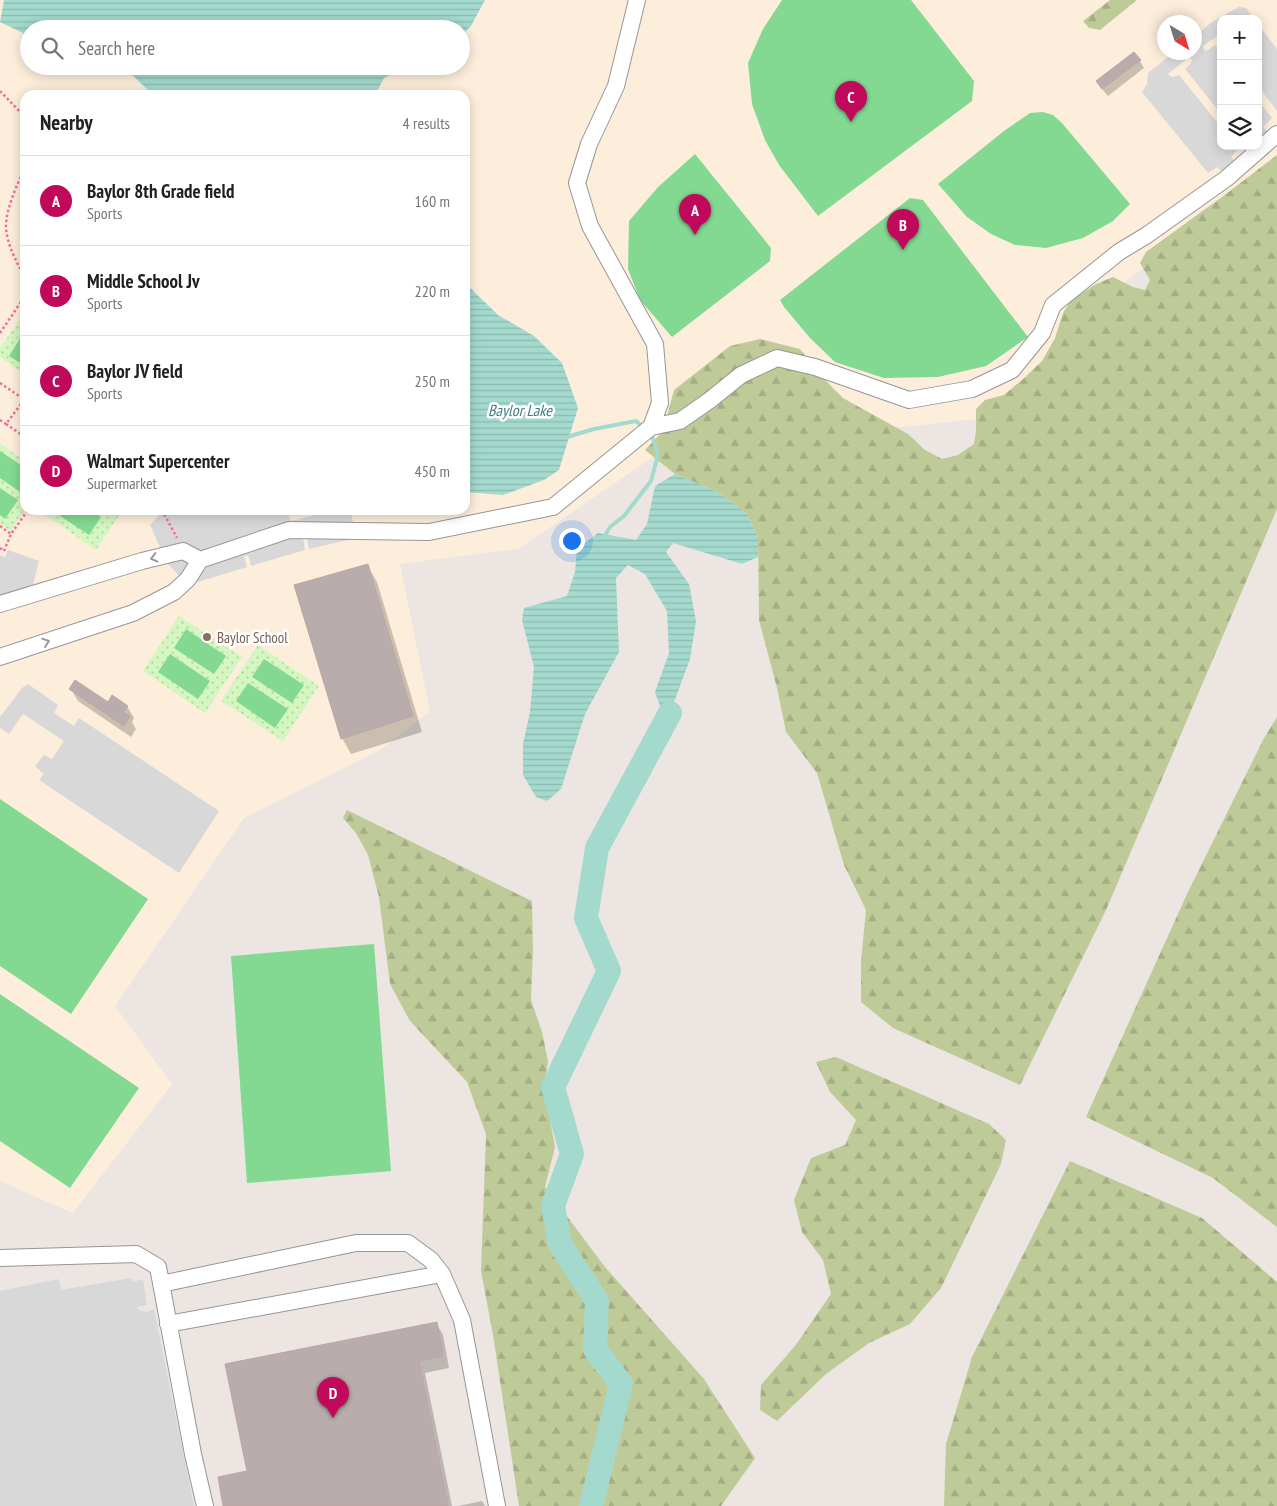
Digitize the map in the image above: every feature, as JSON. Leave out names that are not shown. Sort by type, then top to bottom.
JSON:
[{"type":"lane","points":[[638,0],[616,86],[589,144],[577,183],[590,226],[655,344],[660,403],[651,427]]},
{"type":"lane","points":[[0,657],[134,613],[174,592],[188,579],[200,560],[289,530],[430,532],[553,507],[651,427],[680,421],[741,375],[777,358],[815,367],[908,400],[972,389],[1012,370],[1042,333],[1053,305],[1119,252],[1148,235],[1227,178],[1277,134]]},
{"type":"lane","points":[[0,604],[142,561],[183,551],[200,560]]},
{"type":"lane","points":[[161,1284],[356,1243],[408,1243],[431,1260],[442,1274],[462,1320],[497,1506]]},
{"type":"lane","points":[[0,1258],[136,1254],[158,1267],[193,1454],[205,1506]]},
{"type":"lane","points":[[168,1324],[442,1274]]},
{"type":"path","points":[[0,91],[20,112]]},
{"type":"path","points":[[20,179],[8,212],[6,233],[13,256],[20,269]]},
{"type":"path","points":[[0,333],[20,303]]},
{"type":"path","points":[[0,383],[20,397]]},
{"type":"path","points":[[6,424],[20,406]]},
{"type":"path","points":[[0,420],[20,434]]},
{"type":"path","points":[[0,548],[4,551],[12,534],[25,515]]},
{"type":"path","points":[[165,515],[183,551]]},
{"type":"path","points":[[0,526],[12,534]]},
{"type":"shaded area","name":"Baylor School","points":[[0,0],[1277,0],[1277,166],[1125,282],[1005,416],[659,453],[518,549],[400,564],[430,711],[380,750],[244,818],[115,1006],[172,1084],[73,1213],[0,1181]]},
{"type":"shaded area","points":[[1239,7],[1246,8],[1251,15],[1225,15]]},
{"type":"shaded area","points":[[1217,19],[1217,36],[1203,46],[1204,50],[1207,51],[1215,45],[1217,47],[1217,109],[1185,69],[1192,60],[1202,60],[1202,30]]},
{"type":"shaded area","points":[[1262,29],[1277,49],[1277,111],[1262,91]]},
{"type":"shaded area","points":[[1164,60],[1185,60],[1168,74],[1172,77],[1179,75],[1217,122],[1217,150],[1237,150],[1231,157],[1235,161],[1223,173],[1217,167],[1208,173],[1142,92],[1147,84],[1148,73]]},
{"type":"shaded area","points":[[1262,105],[1272,118],[1263,127],[1269,131],[1262,137]]},
{"type":"shaded area","points":[[159,515],[289,515],[292,521],[314,515],[351,515],[357,538],[309,549],[307,539],[303,538],[305,550],[251,566],[249,557],[246,555],[244,556],[247,567],[188,585],[167,563],[150,525]]},
{"type":"shaded area","points":[[8,550],[39,561],[33,585],[0,597],[0,555],[5,557]]},
{"type":"shaded area","points":[[28,684],[58,705],[54,713],[74,726],[79,718],[219,811],[179,873],[39,780],[44,774],[35,766],[44,755],[52,759],[64,741],[23,714],[9,734],[0,728],[0,717],[22,688]]},
{"type":"shaded area","points":[[131,1278],[133,1281],[143,1280],[147,1305],[137,1307],[138,1310],[147,1312],[154,1309],[194,1506],[0,1506],[0,1291],[59,1279],[61,1290]]},
{"type":"green space","points":[[782,0],[911,0],[974,81],[972,101],[818,216],[779,165],[765,140],[752,104],[748,63],[763,29]]},
{"type":"green space","points":[[1110,0],[1137,0],[1100,30],[1089,28],[1083,21]]},
{"type":"green space","points":[[1043,112],[1053,115],[1062,123],[1130,204],[1113,221],[1083,238],[1046,248],[1015,245],[991,234],[967,217],[938,184],[1004,131],[1030,113]]},
{"type":"green space","points":[[695,154],[771,248],[770,261],[672,337],[640,300],[628,269],[629,221],[658,187]]},
{"type":"green space","points":[[1277,155],[1277,509],[1106,910],[1020,1085],[893,1028],[861,1002],[861,962],[866,910],[844,865],[817,773],[786,732],[777,688],[759,620],[758,537],[747,514],[718,492],[675,474],[645,450],[663,431],[674,390],[730,346],[760,339],[800,349],[821,376],[843,398],[908,434],[925,450],[942,459],[958,455],[974,444],[976,409],[985,400],[1004,395],[1042,361],[1055,338],[1063,313],[1071,300],[1096,284],[1113,277],[1133,287],[1145,290],[1150,280],[1140,263],[1146,252]]},
{"type":"green space","points":[[910,198],[923,200],[1028,337],[986,366],[938,377],[884,378],[835,362],[810,338],[780,300]]},
{"type":"green space","points":[[20,319],[20,371],[0,357],[0,348]]},
{"type":"green space","points":[[20,339],[20,363],[9,356]]},
{"type":"green space","points":[[0,443],[20,457],[20,515],[22,515],[11,531],[0,524]]},
{"type":"green space","points":[[0,451],[20,465],[20,492],[0,478]]},
{"type":"green space","points":[[0,488],[18,500],[5,519],[0,515]]},
{"type":"green space","points":[[45,515],[120,515],[96,550]]},
{"type":"green space","points":[[59,515],[98,515],[101,517],[89,535]]},
{"type":"green space","points":[[179,616],[242,657],[205,713],[143,671]]},
{"type":"green space","points":[[186,629],[226,656],[214,674],[174,648]]},
{"type":"green space","points":[[258,645],[319,686],[283,741],[221,701]]},
{"type":"green space","points":[[170,654],[210,681],[198,699],[158,672]]},
{"type":"green space","points":[[264,659],[304,685],[292,703],[252,677]]},
{"type":"green space","points":[[248,683],[288,709],[275,728],[236,701]]},
{"type":"green space","points":[[1277,717],[1277,1227],[1213,1178],[1086,1117],[1187,894],[1264,738]]},
{"type":"green space","points":[[0,799],[148,899],[71,1014],[0,966]]},
{"type":"green space","points":[[347,810],[532,901],[531,1000],[542,1032],[548,1061],[544,1088],[555,1147],[545,1187],[605,1267],[704,1379],[755,1458],[721,1506],[519,1506],[493,1335],[481,1271],[486,1134],[467,1082],[410,1021],[390,984],[379,897],[368,855],[356,833],[343,818]]},
{"type":"green space","points":[[374,944],[391,1171],[247,1183],[231,956]]},
{"type":"green space","points":[[0,994],[139,1088],[70,1188],[0,1141]]},
{"type":"green space","points":[[836,1057],[989,1124],[1006,1140],[1001,1164],[941,1288],[910,1324],[869,1343],[826,1374],[777,1421],[760,1410],[761,1385],[795,1346],[831,1294],[823,1260],[802,1232],[794,1200],[811,1158],[845,1145],[856,1120],[830,1092],[816,1062]]},
{"type":"green space","points":[[1070,1161],[1202,1218],[1277,1282],[1277,1506],[944,1506],[946,1444],[972,1357]]},
{"type":"water","points":[[4,0],[485,0],[470,27],[470,20],[20,20],[20,32],[0,22]]},
{"type":"water","points":[[132,75],[390,75],[384,78],[378,90],[148,90]]},
{"type":"water","name":"Baylor Lake","points":[[470,288],[498,315],[534,336],[562,363],[578,408],[559,470],[544,480],[503,495],[470,492]]},
{"type":"water","points":[[675,474],[718,492],[747,514],[758,537],[758,557],[742,564],[673,543],[666,552],[689,584],[696,621],[690,659],[670,713],[661,709],[655,692],[669,653],[667,611],[645,574],[628,565],[616,578],[619,652],[585,714],[561,789],[547,801],[536,797],[523,775],[523,744],[530,712],[534,667],[522,620],[524,608],[567,596],[575,572],[577,549],[598,533],[636,540],[647,524],[655,486]]},
{"type":"building","points":[[1134,52],[1141,60],[1102,89],[1096,81]]},
{"type":"building","points":[[368,564],[413,716],[341,739],[294,585]]},
{"type":"building","points":[[75,680],[108,702],[112,695],[128,706],[123,712],[130,716],[124,726],[69,689]]},
{"type":"building","points":[[437,1322],[443,1356],[419,1361],[448,1506],[223,1506],[218,1477],[247,1471],[225,1364]]},
{"type":"waterway","points":[[567,437],[594,429],[636,421],[643,427]]},
{"type":"waterway","points":[[604,537],[610,527],[624,516],[651,481],[658,455],[650,434]]},
{"type":"waterway","points":[[591,1506],[621,1384],[595,1349],[597,1301],[560,1244],[553,1206],[572,1154],[553,1087],[609,971],[586,918],[597,848],[670,713]]},
{"type":"place","name":"Baylor JV field","points":[[851,122]]},
{"type":"place","name":"Baylor 8th Grade field","points":[[695,235]]},
{"type":"place","name":"Middle School Jv","points":[[903,250]]},
{"type":"place","name":"Baylor School","points":[[207,637]]},
{"type":"place","name":"Walmart Supercenter","points":[[333,1418]]}]
